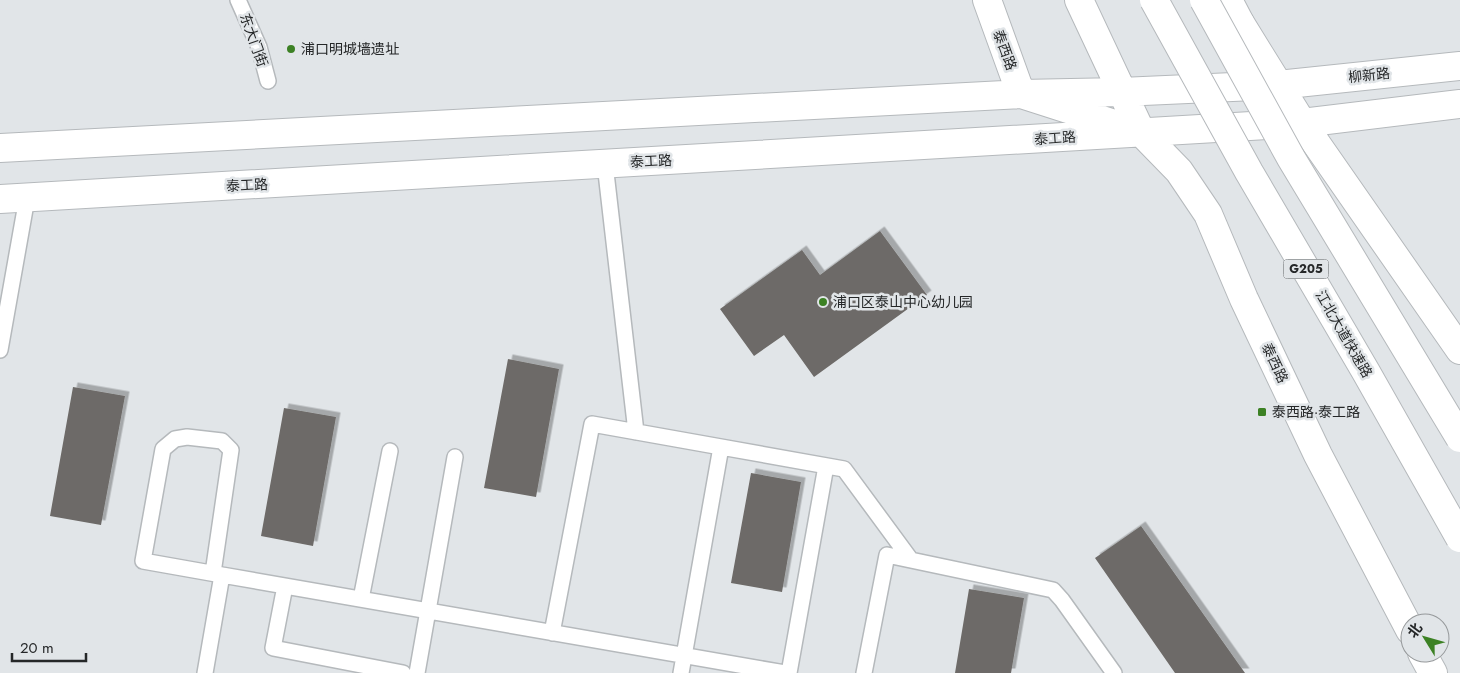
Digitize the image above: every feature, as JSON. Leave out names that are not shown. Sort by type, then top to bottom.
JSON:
[{"type":"main road","name":"泰西路","points":[[986,0],[1021,94],[1141,132]]},
{"type":"main road","name":"泰西路","points":[[1079,0],[1141,132],[1179,171],[1208,214],[1244,298],[1318,455],[1401,613]]},
{"type":"main road","name":"江北大道快速路","points":[[1154,0],[1249,172],[1460,538]]},
{"type":"main road","name":"G205","points":[[1204,0],[1291,158],[1460,438]]},
{"type":"main road","points":[[1222,0],[1234,12],[1302,123],[1460,350]]},
{"type":"main road","name":"柳新路","points":[[1278,85],[1460,66]]},
{"type":"main road","points":[[0,148],[1021,94],[1121,92],[1278,85]]},
{"type":"main road","points":[[1302,123],[1460,104]]},
{"type":"main road","name":"泰工路","points":[[0,199],[1302,123]]},
{"type":"lane","name":"东大门街","points":[[238,0],[259,47],[268,81]]},
{"type":"lane","points":[[605,164],[636,432]]},
{"type":"lane","points":[[0,350],[27,198]]},
{"type":"lane","points":[[552,633],[592,424],[844,469],[911,560]]},
{"type":"lane","points":[[204,673],[218,574],[231,450],[222,441],[188,437],[175,439],[163,449],[143,561],[218,574],[285,586],[361,599],[684,656],[787,673],[826,466]]},
{"type":"lane","points":[[681,673],[722,447]]},
{"type":"lane","points":[[361,599],[390,451]]},
{"type":"lane","points":[[417,673],[455,457]]},
{"type":"lane","points":[[864,673],[887,555],[1053,590],[1114,673]]},
{"type":"lane","points":[[285,586],[273,648],[403,673]]},
{"type":"building","name":"浦口区泰山中心幼儿园","points":[[880,231],[927,295],[814,377],[784,335],[754,356],[720,309],[802,250],[820,275]]},
{"type":"building","points":[[508,359],[559,369],[536,497],[484,488]]},
{"type":"building","points":[[73,387],[125,396],[101,525],[50,516]]},
{"type":"building","points":[[284,408],[336,417],[313,546],[261,536]]},
{"type":"building","points":[[751,473],[801,482],[782,592],[731,583]]},
{"type":"building","points":[[1141,526],[1245,673],[1175,673],[1095,558]]},
{"type":"building","points":[[969,589],[1024,598],[1011,673],[955,673]]},
{"type":"place","name":"浦口明城墙遗址","points":[[291,49]]},
{"type":"place","name":"浦口区泰山中心幼儿园","points":[[823,302]]},
{"type":"place","name":"泰西路·泰工路","points":[[1262,412]]}]
